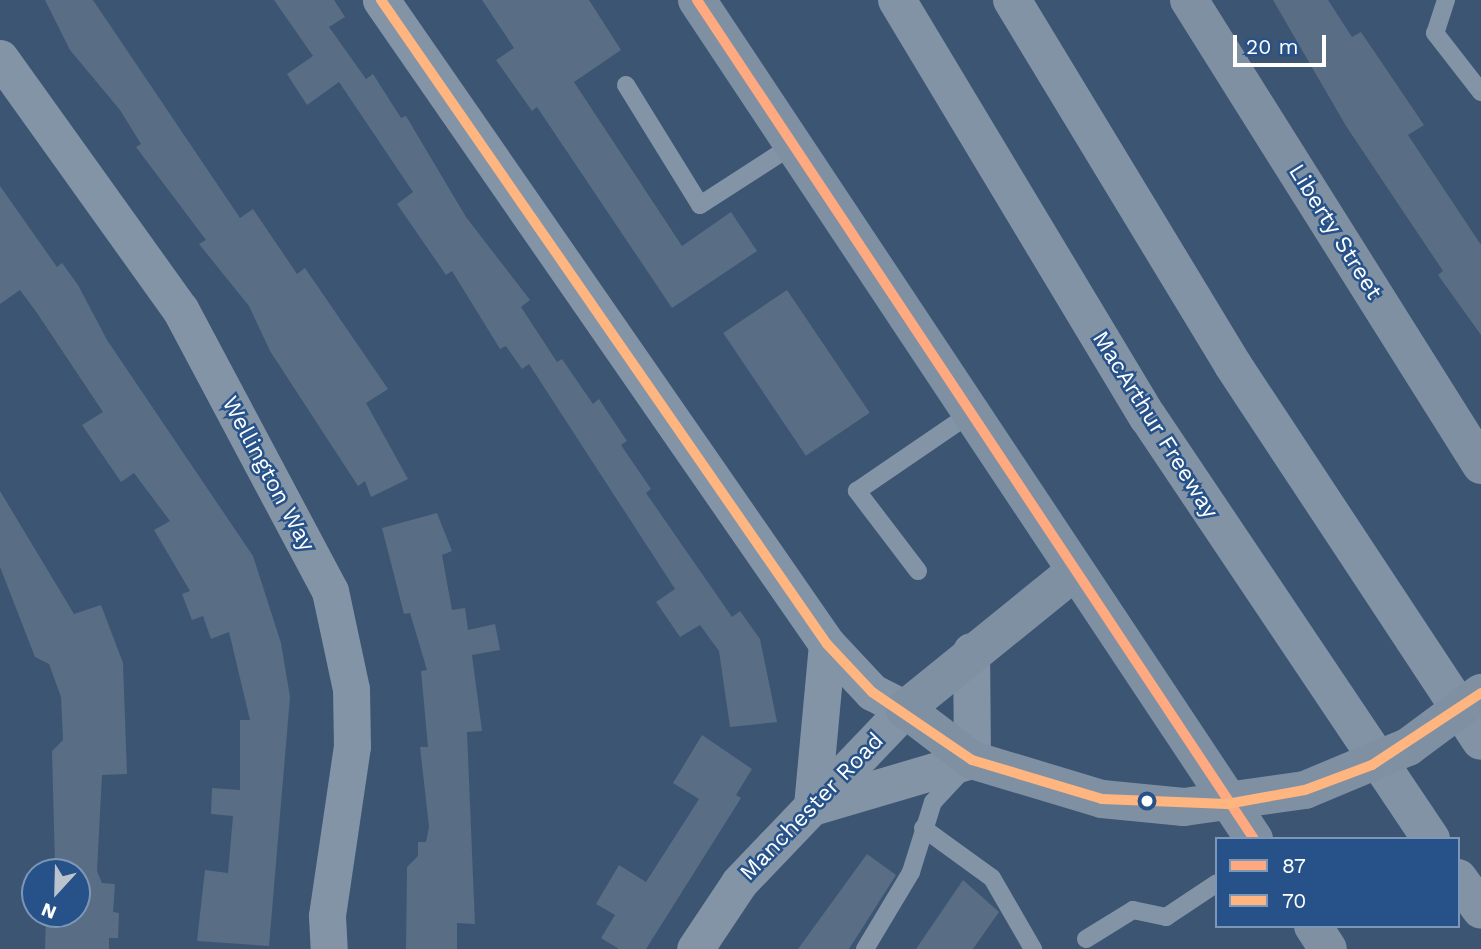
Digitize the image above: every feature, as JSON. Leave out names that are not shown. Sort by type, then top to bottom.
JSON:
[{"type":"highway","name":"MacArthur Freeway","points":[[897,0],[1149,417],[1430,837]]},
{"type":"highway","points":[[1012,0],[1233,365],[1481,741]]},
{"type":"highway","points":[[1460,881],[1481,910]]},
{"type":"street","points":[[381,0],[827,645],[872,692],[905,709],[972,760],[1102,799],[1184,807],[1305,790],[1408,747],[1481,693]]},
{"type":"street","points":[[697,0],[1074,572],[1253,837]]},
{"type":"street","name":"Liberty Street","points":[[1189,0],[1481,465]]},
{"type":"street","name":"Wellington Way","points":[[0,58],[180,309],[330,591],[351,689],[352,746],[327,916],[329,949]]},
{"type":"street","name":"Manchester Road","points":[[695,949],[738,883],[905,709],[971,651],[1074,572]]},
{"type":"street","points":[[827,645],[812,807],[972,760]]},
{"type":"street","points":[[971,651],[972,760]]},
{"type":"street","points":[[1314,928],[1328,949]]},
{"type":"lane","points":[[1446,0],[1435,33],[1481,92]]},
{"type":"lane","points":[[626,85],[700,205],[793,145]]},
{"type":"lane","points":[[918,572],[857,491],[970,414]]},
{"type":"lane","points":[[865,949],[911,872],[933,802],[972,760]]},
{"type":"lane","points":[[923,828],[992,878],[1032,949]]},
{"type":"lane","points":[[1086,939],[1133,910],[1166,917],[1215,884]]},
{"type":"building","points":[[45,0],[93,0],[240,218],[253,209],[297,274],[305,268],[388,389],[366,403],[408,479],[371,497],[365,481],[358,486],[270,351],[249,306],[199,244],[206,240],[136,147],[141,144],[120,110],[70,50]]},
{"type":"building","points":[[274,0],[334,0],[345,17],[329,27],[366,79],[373,74],[401,118],[406,116],[466,217],[530,300],[521,307],[557,362],[562,359],[593,404],[599,399],[627,441],[621,445],[651,489],[646,493],[732,617],[740,611],[760,639],[777,722],[730,727],[719,651],[700,625],[680,637],[656,602],[675,589],[529,364],[522,369],[506,346],[500,349],[452,271],[446,275],[397,204],[413,192],[339,82],[307,105],[287,74],[313,56]]},
{"type":"building","points":[[482,0],[589,0],[621,50],[574,82],[682,246],[731,212],[757,251],[672,308],[537,107],[532,111],[496,60],[514,48]]},
{"type":"building","points":[[1273,0],[1328,0],[1352,37],[1361,32],[1424,125],[1408,135],[1481,245],[1481,335],[1438,275],[1443,271],[1346,126]]},
{"type":"building","points":[[0,186],[57,267],[62,263],[78,285],[107,340],[253,556],[281,643],[290,697],[269,946],[197,941],[205,870],[228,873],[233,816],[211,814],[212,788],[240,790],[240,720],[250,720],[229,632],[211,639],[203,616],[192,620],[182,594],[190,591],[154,530],[170,521],[134,473],[121,482],[82,425],[103,412],[37,313],[20,290],[0,304]]},
{"type":"building","points":[[787,290],[870,413],[806,456],[723,333]]},
{"type":"building","points":[[0,491],[74,614],[101,605],[123,663],[127,774],[102,775],[97,871],[102,883],[115,884],[113,912],[119,913],[118,938],[109,938],[109,949],[45,949],[46,928],[91,928],[91,858],[55,858],[52,751],[63,740],[61,697],[49,664],[35,657],[0,567]]},
{"type":"building","points":[[437,513],[452,551],[442,555],[452,610],[465,608],[468,630],[495,624],[500,650],[472,655],[482,731],[467,732],[475,924],[457,923],[457,949],[406,949],[407,867],[418,856],[418,842],[426,842],[429,827],[420,747],[428,747],[421,671],[427,670],[410,613],[404,614],[382,528]]},
{"type":"building","points":[[702,735],[752,769],[736,795],[741,798],[646,949],[619,949],[601,938],[615,915],[596,904],[619,865],[646,882],[699,799],[673,783]]},
{"type":"building","points":[[867,854],[896,875],[849,949],[798,949]]},
{"type":"building","points":[[963,880],[999,912],[973,949],[916,949]]},
{"type":"transit line","name":"70","points":[[381,0],[827,644],[872,692],[972,760],[1102,799],[1227,804],[1305,790],[1372,765],[1481,693]]},
{"type":"transit line","name":"87","points":[[697,0],[1253,837]]}]
